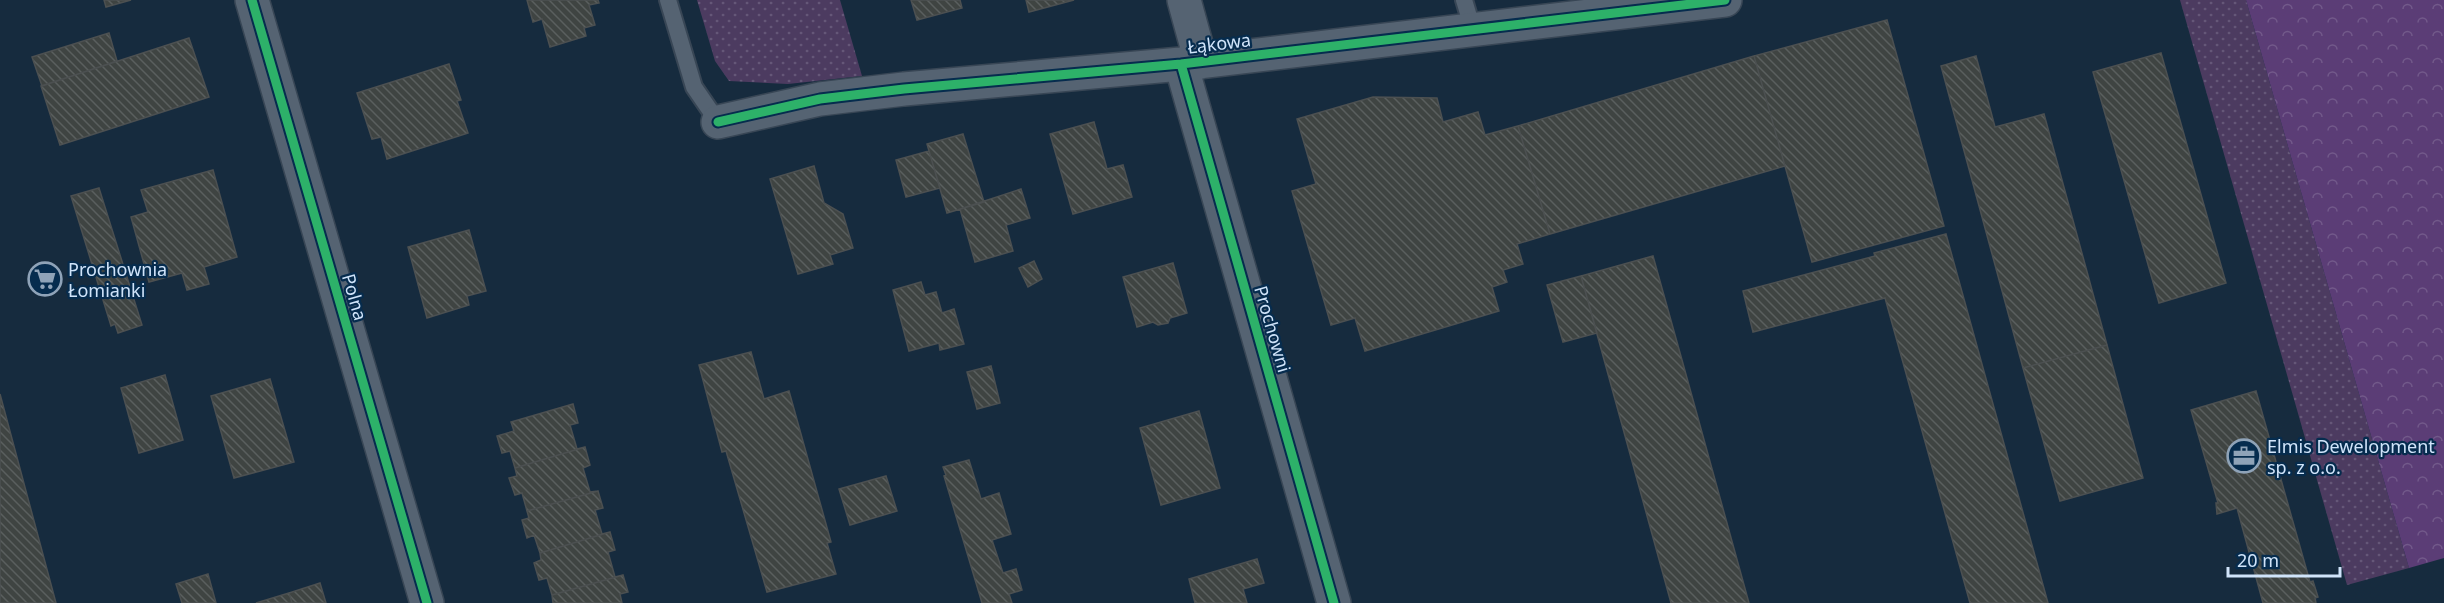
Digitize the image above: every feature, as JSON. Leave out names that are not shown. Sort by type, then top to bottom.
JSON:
[{"type":"street","name":"Polna","points":[[252,0],[427,603]]},
{"type":"street","name":"Prochowni","points":[[1184,0],[1191,63],[1334,603]]},
{"type":"street","name":"Łąkowa","points":[[717,122],[830,98],[904,89],[1191,63],[1469,15],[1725,0]]},
{"type":"lane","points":[[668,0],[694,87],[717,122]]},
{"type":"shaded area","points":[[697,0],[840,0],[862,76],[788,84],[729,81],[715,61]]},
{"type":"shaded area","points":[[2180,0],[2246,0],[2409,568],[2347,585]]},
{"type":"green space","points":[[2246,0],[2444,0],[2444,558],[2409,568]]},
{"type":"building","points":[[104,0],[131,0],[106,7]]},
{"type":"building","points":[[527,0],[598,0],[599,3],[589,5],[595,25],[584,28],[586,36],[550,47],[542,19],[533,22]]},
{"type":"building","points":[[911,0],[960,0],[962,8],[917,20]]},
{"type":"building","points":[[1026,0],[1074,0],[1029,12]]},
{"type":"building","points":[[1887,20],[1944,226],[1812,262],[1754,56]]},
{"type":"building","points":[[109,33],[117,61],[42,86],[32,57]]},
{"type":"building","points":[[189,38],[209,97],[60,145],[41,86]]},
{"type":"building","points":[[2161,53],[2226,283],[2159,303],[2093,72]]},
{"type":"building","points":[[1754,56],[1785,166],[1550,234],[1518,126]]},
{"type":"building","points":[[1976,56],[1995,127],[2044,114],[2107,345],[2023,368],[1941,66]]},
{"type":"building","points":[[449,64],[461,100],[457,101],[468,133],[387,159],[381,137],[372,139],[357,93]]},
{"type":"building","points":[[1373,97],[1437,98],[1443,122],[1478,112],[1485,135],[1518,126],[1550,234],[1517,244],[1523,264],[1503,270],[1507,282],[1492,287],[1499,311],[1365,351],[1355,318],[1331,325],[1292,191],[1316,184],[1297,119]]},
{"type":"building","points":[[1094,122],[1107,169],[1123,165],[1132,197],[1073,214],[1050,134]]},
{"type":"building","points":[[963,134],[984,202],[947,213],[927,144]]},
{"type":"building","points":[[929,151],[940,188],[906,197],[896,160]]},
{"type":"building","points":[[814,166],[824,203],[843,214],[853,248],[830,255],[833,264],[798,274],[770,179]]},
{"type":"building","points":[[213,170],[237,257],[204,267],[209,284],[187,290],[182,273],[149,282],[131,217],[148,212],[141,190]]},
{"type":"building","points":[[99,188],[142,325],[118,333],[115,324],[111,326],[71,196]]},
{"type":"building","points":[[1021,189],[1030,218],[1006,225],[1013,251],[975,262],[960,209]]},
{"type":"building","points":[[469,230],[486,291],[467,296],[469,305],[427,318],[408,247]]},
{"type":"building","points":[[1946,234],[2048,603],[1970,603],[1885,298],[1753,332],[1743,291],[1875,256],[1874,253]]},
{"type":"building","points":[[1653,256],[1749,603],[1671,603],[1581,276]]},
{"type":"building","points":[[1034,261],[1042,279],[1028,287],[1019,268]]},
{"type":"building","points":[[1173,263],[1187,313],[1170,318],[1168,323],[1158,325],[1153,322],[1137,327],[1123,277]]},
{"type":"building","points":[[1581,276],[1597,333],[1563,342],[1547,285]]},
{"type":"building","points":[[921,282],[925,295],[936,292],[942,313],[954,309],[964,344],[940,350],[939,343],[909,351],[893,290]]},
{"type":"building","points":[[2107,345],[2143,478],[2060,501],[2023,368]]},
{"type":"building","points":[[751,352],[764,399],[789,391],[831,542],[827,543],[836,574],[767,592],[726,451],[722,452],[699,365]]},
{"type":"building","points":[[991,366],[1000,403],[977,409],[967,372]]},
{"type":"building","points":[[165,375],[183,440],[139,453],[121,388]]},
{"type":"building","points":[[270,379],[294,462],[234,478],[211,396]]},
{"type":"building","points":[[2256,391],[2310,582],[2313,581],[2318,597],[2315,598],[2316,603],[2263,603],[2237,508],[2217,514],[2216,503],[2218,503],[2191,410]]},
{"type":"building","points":[[0,394],[56,603],[0,603]]},
{"type":"building","points":[[573,404],[578,423],[570,425],[577,449],[585,447],[515,468],[510,451],[502,453],[497,436],[514,431],[511,422]]},
{"type":"building","points":[[1199,411],[1220,488],[1161,505],[1140,428]]},
{"type":"building","points":[[585,447],[590,465],[583,468],[590,492],[598,491],[527,511],[522,493],[515,495],[509,478],[517,476],[515,468]]},
{"type":"building","points":[[969,460],[981,499],[999,493],[1011,534],[992,540],[1003,573],[1016,569],[1022,590],[1009,594],[1012,603],[982,603],[943,467]]},
{"type":"building","points":[[886,476],[897,511],[850,525],[839,489]]},
{"type":"building","points":[[598,491],[603,508],[595,510],[602,534],[610,532],[540,553],[534,535],[527,538],[522,520],[529,518],[527,511]]},
{"type":"building","points":[[610,532],[615,550],[608,552],[615,577],[623,575],[552,595],[547,578],[539,580],[534,563],[541,560],[540,553]]},
{"type":"building","points":[[1257,559],[1264,583],[1243,589],[1247,603],[1195,603],[1189,579]]},
{"type":"building","points":[[208,574],[216,603],[182,603],[176,584]]},
{"type":"building","points":[[623,575],[628,592],[620,594],[622,603],[553,603],[552,595]]},
{"type":"building","points":[[320,583],[326,603],[292,603],[289,593]]},
{"type":"building","points":[[289,593],[292,603],[256,603]]},
{"type":"cycle path","points":[[252,0],[427,603]]},
{"type":"cycle path","points":[[718,122],[820,99],[904,89],[1181,64],[1725,0]]},
{"type":"cycle path","points":[[1181,64],[1334,603]]},
{"type":"place","name":"Prochownia Łomianki","points":[[45,279]]},
{"type":"place","name":"Elmis Dewelopment sp. z o.o.","points":[[2244,456]]}]
